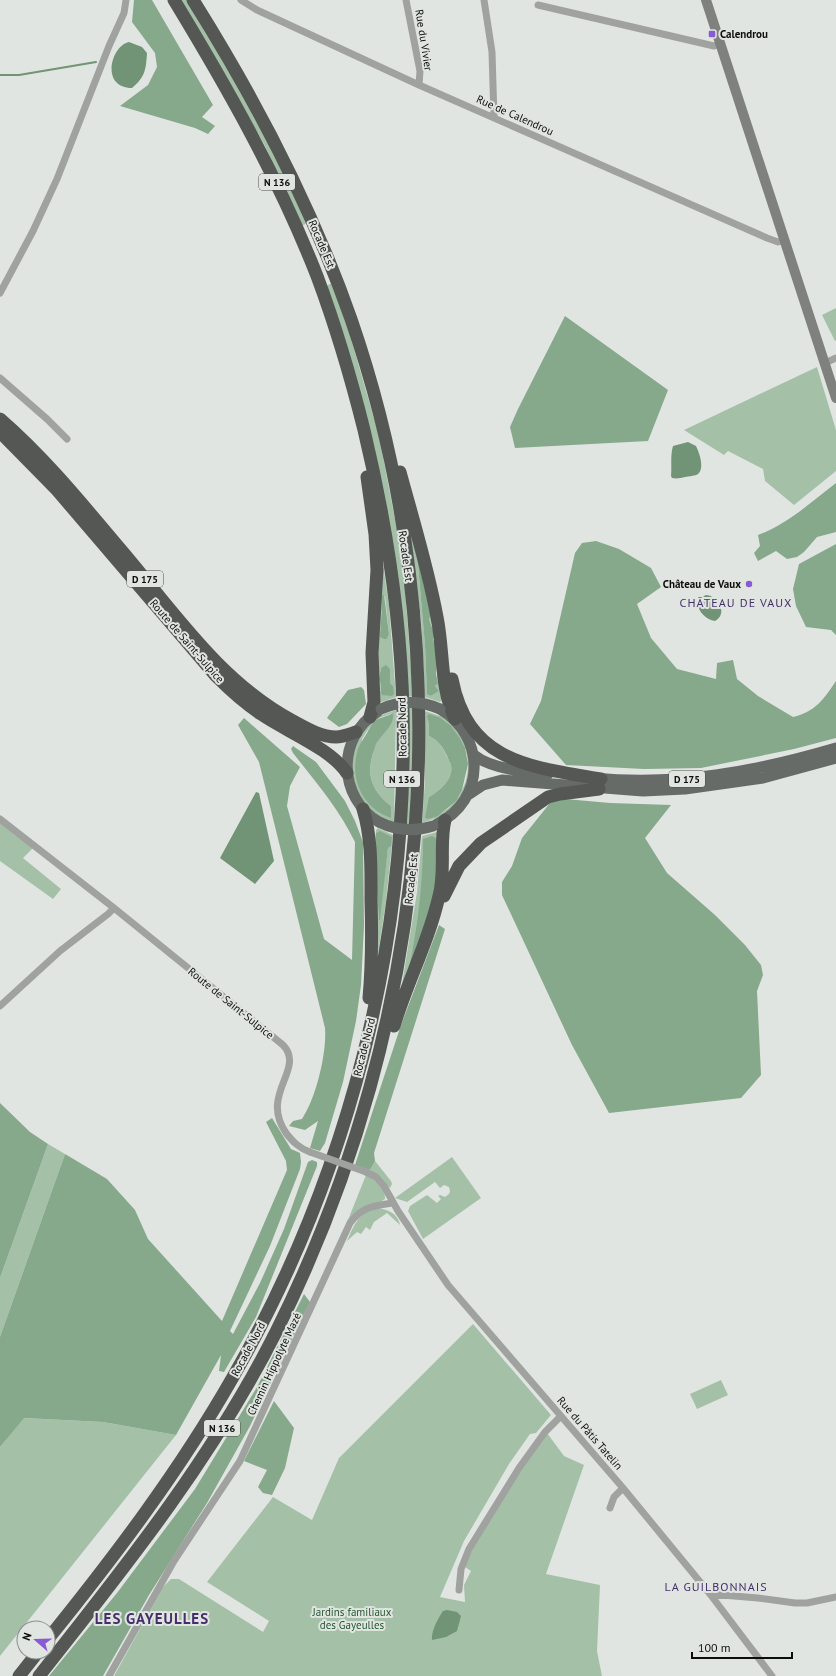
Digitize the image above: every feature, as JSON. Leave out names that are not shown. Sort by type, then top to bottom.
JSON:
[{"type":"highway","name":"Rocade Est","points":[[174,0],[244,118],[282,194],[317,277],[340,340],[351,378]]},
{"type":"highway","name":"Rocade Est","points":[[193,0],[259,111],[296,184],[334,274],[352,322],[368,374],[389,456],[406,554],[416,648],[419,717],[419,765],[411,880],[400,960],[379,1058],[352,1149]]},
{"type":"highway","points":[[368,374],[383,409],[437,615],[443,631],[455,694],[466,718],[478,735],[496,751],[515,760],[600,784]]},
{"type":"highway","points":[[351,378],[373,513],[376,545],[376,584],[372,660],[375,713]]},
{"type":"highway","name":"Rocade Nord","points":[[56,1629],[143,1516],[187,1452],[234,1376],[260,1328],[292,1261],[326,1176],[357,1077],[377,995],[390,921],[399,845],[402,789],[403,709],[400,648],[387,537],[377,482],[351,378]]},
{"type":"highway","name":"Route de Saint-Sulpice","points":[[0,419],[64,483],[208,654],[236,682],[266,705],[301,726],[329,736],[344,736],[356,732]]},
{"type":"highway","name":"Route de Saint-Sulpice","points":[[0,432],[57,490],[216,676],[244,702],[261,714],[330,755],[343,767],[347,773]]},
{"type":"highway","points":[[437,615],[446,692],[454,719]]},
{"type":"highway","points":[[352,1149],[372,1097],[398,1014],[436,912],[460,866],[481,843],[548,798],[600,784]]},
{"type":"highway","points":[[326,1176],[358,1049],[370,984],[370,852],[369,832],[363,809]]},
{"type":"highway","points":[[436,912],[443,873],[443,833],[445,820]]},
{"type":"highway","name":"Rocade Nord","points":[[39,1676],[146,1539],[201,1460],[234,1408],[275,1333],[313,1253],[352,1149]]},
{"type":"highway","points":[[19,1676],[32,1660]]},
{"type":"main road","points":[[706,0],[836,398]]},
{"type":"main road","points":[[410,702],[425,704],[440,709],[454,719],[466,735],[474,755],[474,776],[468,795],[459,808],[445,820],[420,830],[406,830],[392,828],[379,822],[363,809],[352,792],[347,773],[349,748],[356,732],[375,713],[395,704],[410,702]]},
{"type":"main road","name":"D 175","points":[[468,795],[483,784],[502,780],[600,784],[689,779],[729,774],[762,768],[836,748]]},
{"type":"main road","name":"D 175","points":[[474,755],[487,763],[518,770],[643,791],[685,789],[763,778],[836,758]]},
{"type":"street","points":[[0,293],[30,238],[57,179],[109,46],[124,13],[126,0]]},
{"type":"street","name":"Rue de Calendrou","points":[[241,0],[261,13],[494,118],[767,238],[778,242],[784,240]]},
{"type":"street","name":"Rue du Vivier","points":[[406,0],[420,71],[419,84]]},
{"type":"street","points":[[484,0],[492,52],[494,118]]},
{"type":"street","points":[[538,5],[714,46],[720,44]]},
{"type":"street","points":[[825,363],[836,358]]},
{"type":"street","points":[[0,378],[47,419],[67,439]]},
{"type":"street","name":"Route de Saint-Sulpice","points":[[0,819],[114,908],[288,1050],[291,1060],[277,1102],[278,1116],[292,1141],[301,1148],[310,1152],[376,1177],[384,1186],[394,1203]]},
{"type":"street","points":[[0,1006],[60,951],[114,908]]},
{"type":"street","name":"Rue du Pâtis Tatelin","points":[[394,1203],[448,1285],[623,1488],[710,1594],[772,1676]]},
{"type":"street","name":"Chemin Hippolyte Mazé","points":[[109,1676],[174,1561],[240,1461],[350,1223],[360,1212],[365,1209],[394,1203]]},
{"type":"street","points":[[459,1590],[461,1569],[469,1549],[519,1468],[548,1428],[561,1416]]},
{"type":"street","points":[[610,1508],[614,1497],[623,1488]]},
{"type":"street","points":[[710,1594],[795,1603],[814,1602],[836,1597]]},
{"type":"green space","points":[[180,0],[188,0],[253,110],[308,223],[301,226],[265,146]]},
{"type":"green space","points":[[332,283],[344,314],[379,436],[403,561],[413,696],[407,696],[400,607],[326,286]]},
{"type":"green space","points":[[836,308],[836,340],[835,341],[822,315]]},
{"type":"green space","points":[[817,367],[836,430],[836,471],[794,505],[765,481],[763,469],[728,451],[724,455],[684,430]]},
{"type":"green space","points":[[406,510],[421,566],[418,565],[425,645],[427,693],[431,696],[439,691],[435,686],[438,682],[434,648],[435,631],[429,619],[431,615],[424,577],[431,601],[439,648],[443,699],[440,702],[425,697],[421,618]]},
{"type":"green space","points":[[376,515],[389,606],[396,697],[380,702],[377,679]],"holes":[[[385,596],[389,634],[387,639],[380,634],[382,607],[381,597]],[[381,668],[390,669],[390,683],[393,686],[392,696],[380,691],[379,677]]]},
{"type":"green space","points":[[407,708],[414,708],[411,825],[405,824]]},
{"type":"green space","points":[[396,710],[394,822],[383,818],[365,803],[354,783],[352,772],[352,760],[356,743],[369,725],[381,714],[382,715]],"holes":[[[393,713],[393,717],[388,728],[376,742],[370,769],[372,782],[375,789],[391,806],[391,809],[363,795],[362,739],[369,728],[379,718]]]},
{"type":"green space","points":[[425,711],[440,716],[441,715],[459,732],[466,745],[469,769],[463,793],[455,806],[444,814],[422,823],[425,781]],"holes":[[[441,718],[454,730],[466,750],[468,766],[467,776],[460,795],[454,803],[447,810],[429,819],[429,797],[445,784],[451,770],[451,764],[442,747],[438,742],[429,736],[429,723]]]},
{"type":"green space","points":[[0,822],[33,848],[23,858],[61,889],[53,899],[0,861]]},
{"type":"green space","points":[[378,828],[393,835],[386,901],[376,967],[375,847],[376,830]],"holes":[[[376,843],[391,845],[388,848],[379,920],[376,880]]]},
{"type":"green space","points":[[437,832],[435,904],[402,984],[417,892],[422,836]]},
{"type":"green space","points":[[48,1144],[65,1154],[0,1337],[0,1278]]},
{"type":"green space","points":[[452,1157],[481,1198],[423,1239],[408,1211],[410,1206],[427,1195],[437,1203],[441,1199],[438,1196],[440,1195],[445,1197],[449,1194],[449,1187],[444,1185],[440,1188],[435,1182],[407,1202],[395,1198]]},
{"type":"green space","points":[[375,1161],[391,1181],[392,1184],[390,1188],[370,1170]]},
{"type":"green space","points":[[366,1175],[382,1188],[385,1199],[346,1225]]},
{"type":"green space","points":[[377,1208],[392,1212],[397,1217],[400,1225],[387,1213],[374,1222],[370,1230],[366,1227],[361,1234],[357,1232],[347,1241],[361,1216]]},
{"type":"green space","name":"Jardins familiaux des Gayeulles","points":[[473,1324],[551,1415],[536,1433],[530,1434],[509,1464],[464,1541],[440,1597],[465,1602],[464,1585],[471,1571],[465,1567],[472,1550],[491,1515],[524,1464],[547,1433],[564,1456],[584,1465],[546,1574],[600,1585],[597,1651],[602,1676],[114,1676],[163,1587],[171,1579],[179,1579],[263,1632],[269,1621],[207,1582],[273,1497],[312,1520],[339,1458]]},
{"type":"green space","points":[[721,1380],[728,1395],[697,1409],[690,1394]]},
{"type":"green space","points":[[23,1418],[103,1422],[176,1435],[29,1620],[16,1620],[16,1636],[0,1656],[0,1447]]},
{"type":"shaded area","points":[[134,0],[152,0],[213,105],[202,117],[215,126],[208,134],[195,128],[120,106],[148,85],[157,67],[155,53],[132,22]]},
{"type":"shaded area","points":[[129,42],[142,47],[147,53],[144,73],[140,80],[132,88],[122,86],[115,81],[112,74],[114,58],[118,50]]},
{"type":"shaded area","points":[[565,316],[668,390],[648,441],[515,448],[510,427]]},
{"type":"shaded area","points":[[688,442],[696,446],[701,460],[700,471],[694,476],[672,478],[671,457],[673,446]]},
{"type":"shaded area","points":[[836,483],[836,532],[817,537],[804,552],[797,557],[787,559],[776,551],[758,561],[754,553],[760,546],[758,535],[789,519]]},
{"type":"shaded area","points":[[596,541],[619,549],[651,568],[661,587],[637,604],[651,638],[677,669],[716,679],[717,663],[733,660],[737,679],[758,696],[793,717],[807,712],[818,704],[836,681],[836,738],[794,749],[701,768],[644,769],[566,765],[530,724],[541,701],[575,553],[582,543]]},
{"type":"shaded area","points":[[836,544],[836,635],[831,630],[806,627],[796,606],[793,589],[799,564]]},
{"type":"shaded area","points":[[418,565],[431,615],[429,619],[434,633],[433,639],[436,649],[436,674],[438,683],[435,686],[439,691],[431,696],[427,694],[425,645]]},
{"type":"shaded area","points":[[384,594],[389,634],[387,639],[380,637],[382,607],[381,597]]},
{"type":"shaded area","points":[[706,595],[715,598],[720,606],[721,614],[715,621],[710,620],[702,614],[698,606],[701,598]]},
{"type":"shaded area","points":[[386,665],[390,669],[390,683],[393,686],[394,694],[392,696],[382,695],[381,691],[379,679],[381,668]]},
{"type":"shaded area","points":[[361,687],[364,690],[366,704],[347,724],[339,727],[327,718],[348,690]]},
{"type":"shaded area","points":[[393,713],[391,724],[377,742],[370,769],[372,782],[375,789],[391,806],[391,818],[372,807],[365,799],[360,791],[355,771],[358,749],[371,726],[378,719]]},
{"type":"shaded area","points":[[429,714],[441,718],[451,726],[465,748],[468,764],[462,790],[456,801],[438,816],[429,819],[425,818],[429,797],[448,780],[451,764],[442,747],[438,742],[429,736],[429,723],[427,716]]},
{"type":"shaded area","points":[[244,718],[300,767],[290,786],[287,806],[324,939],[352,960],[355,842],[342,818],[293,753],[291,749],[293,746],[316,762],[345,801],[363,842],[364,926],[361,985],[356,1021],[343,1082],[325,1143],[320,1151],[310,1148],[318,1121],[305,1130],[289,1126],[293,1121],[302,1119],[312,1099],[320,1075],[324,1050],[325,1028],[259,762],[238,725]]},
{"type":"shaded area","points":[[256,792],[259,793],[274,861],[255,884],[220,858]]},
{"type":"shaded area","points":[[554,798],[610,803],[671,805],[645,838],[667,873],[715,915],[745,945],[761,965],[763,975],[757,991],[761,1075],[741,1098],[609,1113],[572,1045],[502,895],[502,882],[512,866],[522,838]]},
{"type":"shaded area","points":[[380,831],[392,837],[391,846],[388,848],[379,920],[376,880],[376,833]]},
{"type":"shaded area","points":[[432,836],[436,838],[436,880],[430,912],[409,969],[419,904],[423,839]]},
{"type":"shaded area","points":[[439,925],[445,929],[374,1153],[375,1161],[370,1170],[355,1165],[401,1025]]},
{"type":"shaded area","points":[[0,1103],[30,1132],[48,1144],[0,1278]]},
{"type":"shaded area","points":[[272,1118],[291,1149],[300,1153],[300,1169],[270,1246],[230,1331],[233,1334],[260,1283],[284,1229],[308,1162],[312,1160],[317,1162],[317,1166],[256,1317],[224,1372],[219,1371],[221,1355],[176,1435],[103,1422],[24,1418],[0,1447],[0,1337],[65,1154],[107,1179],[135,1210],[148,1239],[222,1321],[287,1170],[286,1161],[266,1122]]},
{"type":"shaded area","points":[[304,1294],[310,1302],[250,1426],[207,1503],[149,1595],[103,1676],[49,1676],[117,1593],[195,1489],[257,1387]]},
{"type":"shaded area","points":[[274,1401],[294,1428],[285,1468],[272,1495],[263,1493],[258,1487],[267,1470],[244,1461]]},
{"type":"shaded area","points":[[447,1610],[457,1612],[461,1616],[457,1631],[446,1637],[432,1640],[437,1621],[443,1611]]},
{"type":"waterway","points":[[0,75],[19,75],[96,62]]},
{"type":"place","name":"Calendrou","points":[[712,34]]},
{"type":"place","name":"Château de Vaux","points":[[749,584]]},
{"type":"district","name":"CHÂTEAU DE VAUX","points":[[736,602]]},
{"type":"district","name":"LA GUILBONNAIS","points":[[716,1586]]},
{"type":"district","name":"LES GAYEULLES","points":[[152,1618]]}]
